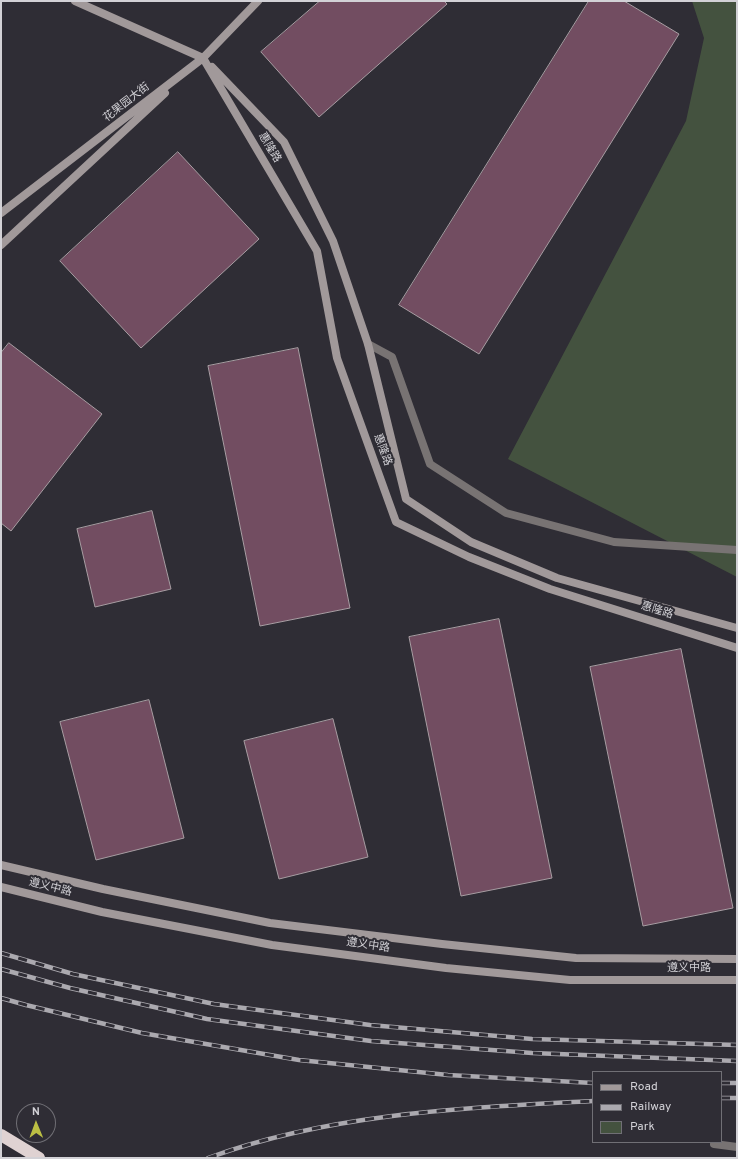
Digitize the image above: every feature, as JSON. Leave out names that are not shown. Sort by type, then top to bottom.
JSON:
[{"type":"highway","points":[[1,1135],[40,1158]]},
{"type":"street","name":"惠隆路","points":[[74,1],[202,58],[284,142],[333,241],[368,344],[406,499],[471,542],[557,578],[737,628]]},
{"type":"street","name":"花果园大街","points":[[1,213],[202,58],[258,1]]},
{"type":"street","name":"惠隆路","points":[[202,58],[317,251],[337,358],[396,522],[469,557],[550,589],[737,648]]},
{"type":"street","points":[[1,245],[202,58]]},
{"type":"street","name":"遵义中路","points":[[1,865],[103,889],[278,924],[442,944],[576,958],[737,958]]},
{"type":"street","name":"遵义中路","points":[[1,887],[102,912],[264,943],[446,968],[570,980],[737,980]]},
{"type":"lane","points":[[368,344],[392,357],[430,464],[506,514],[614,542],[737,550]]},
{"type":"lane","points":[[714,1144],[737,1147]]},
{"type":"green space","points":[[692,1],[737,1],[737,577],[508,459],[686,121],[704,38]]},
{"type":"building","points":[[320,1],[444,1],[447,4],[319,117],[261,52]]},
{"type":"building","points":[[589,1],[624,1],[679,34],[479,354],[399,305]]},
{"type":"building","points":[[178,152],[259,239],[141,348],[60,261]]},
{"type":"building","points":[[9,343],[102,414],[11,531],[1,523],[1,353]]},
{"type":"building","points":[[298,348],[350,608],[260,626],[208,366]]},
{"type":"building","points":[[152,511],[171,589],[95,607],[77,529]]},
{"type":"building","points":[[499,619],[552,878],[461,896],[409,637]]},
{"type":"building","points":[[681,649],[733,908],[643,926],[590,667]]},
{"type":"building","points":[[149,700],[184,838],[96,860],[60,722]]},
{"type":"building","points":[[333,719],[368,857],[279,879],[244,741]]},
{"type":"railway","points":[[1,953],[73,974],[214,1004],[370,1025],[532,1039],[737,1045]]},
{"type":"railway","points":[[1,969],[70,988],[207,1019],[371,1041],[532,1053],[737,1061]]},
{"type":"railway","points":[[1,998],[142,1033],[299,1060],[448,1075],[592,1083]]},
{"type":"railway","points":[[722,1083],[737,1083]]},
{"type":"railway","points":[[722,1098],[737,1098]]},
{"type":"railway","points":[[208,1158],[255,1143],[302,1131],[350,1122],[447,1110],[592,1101]]}]
